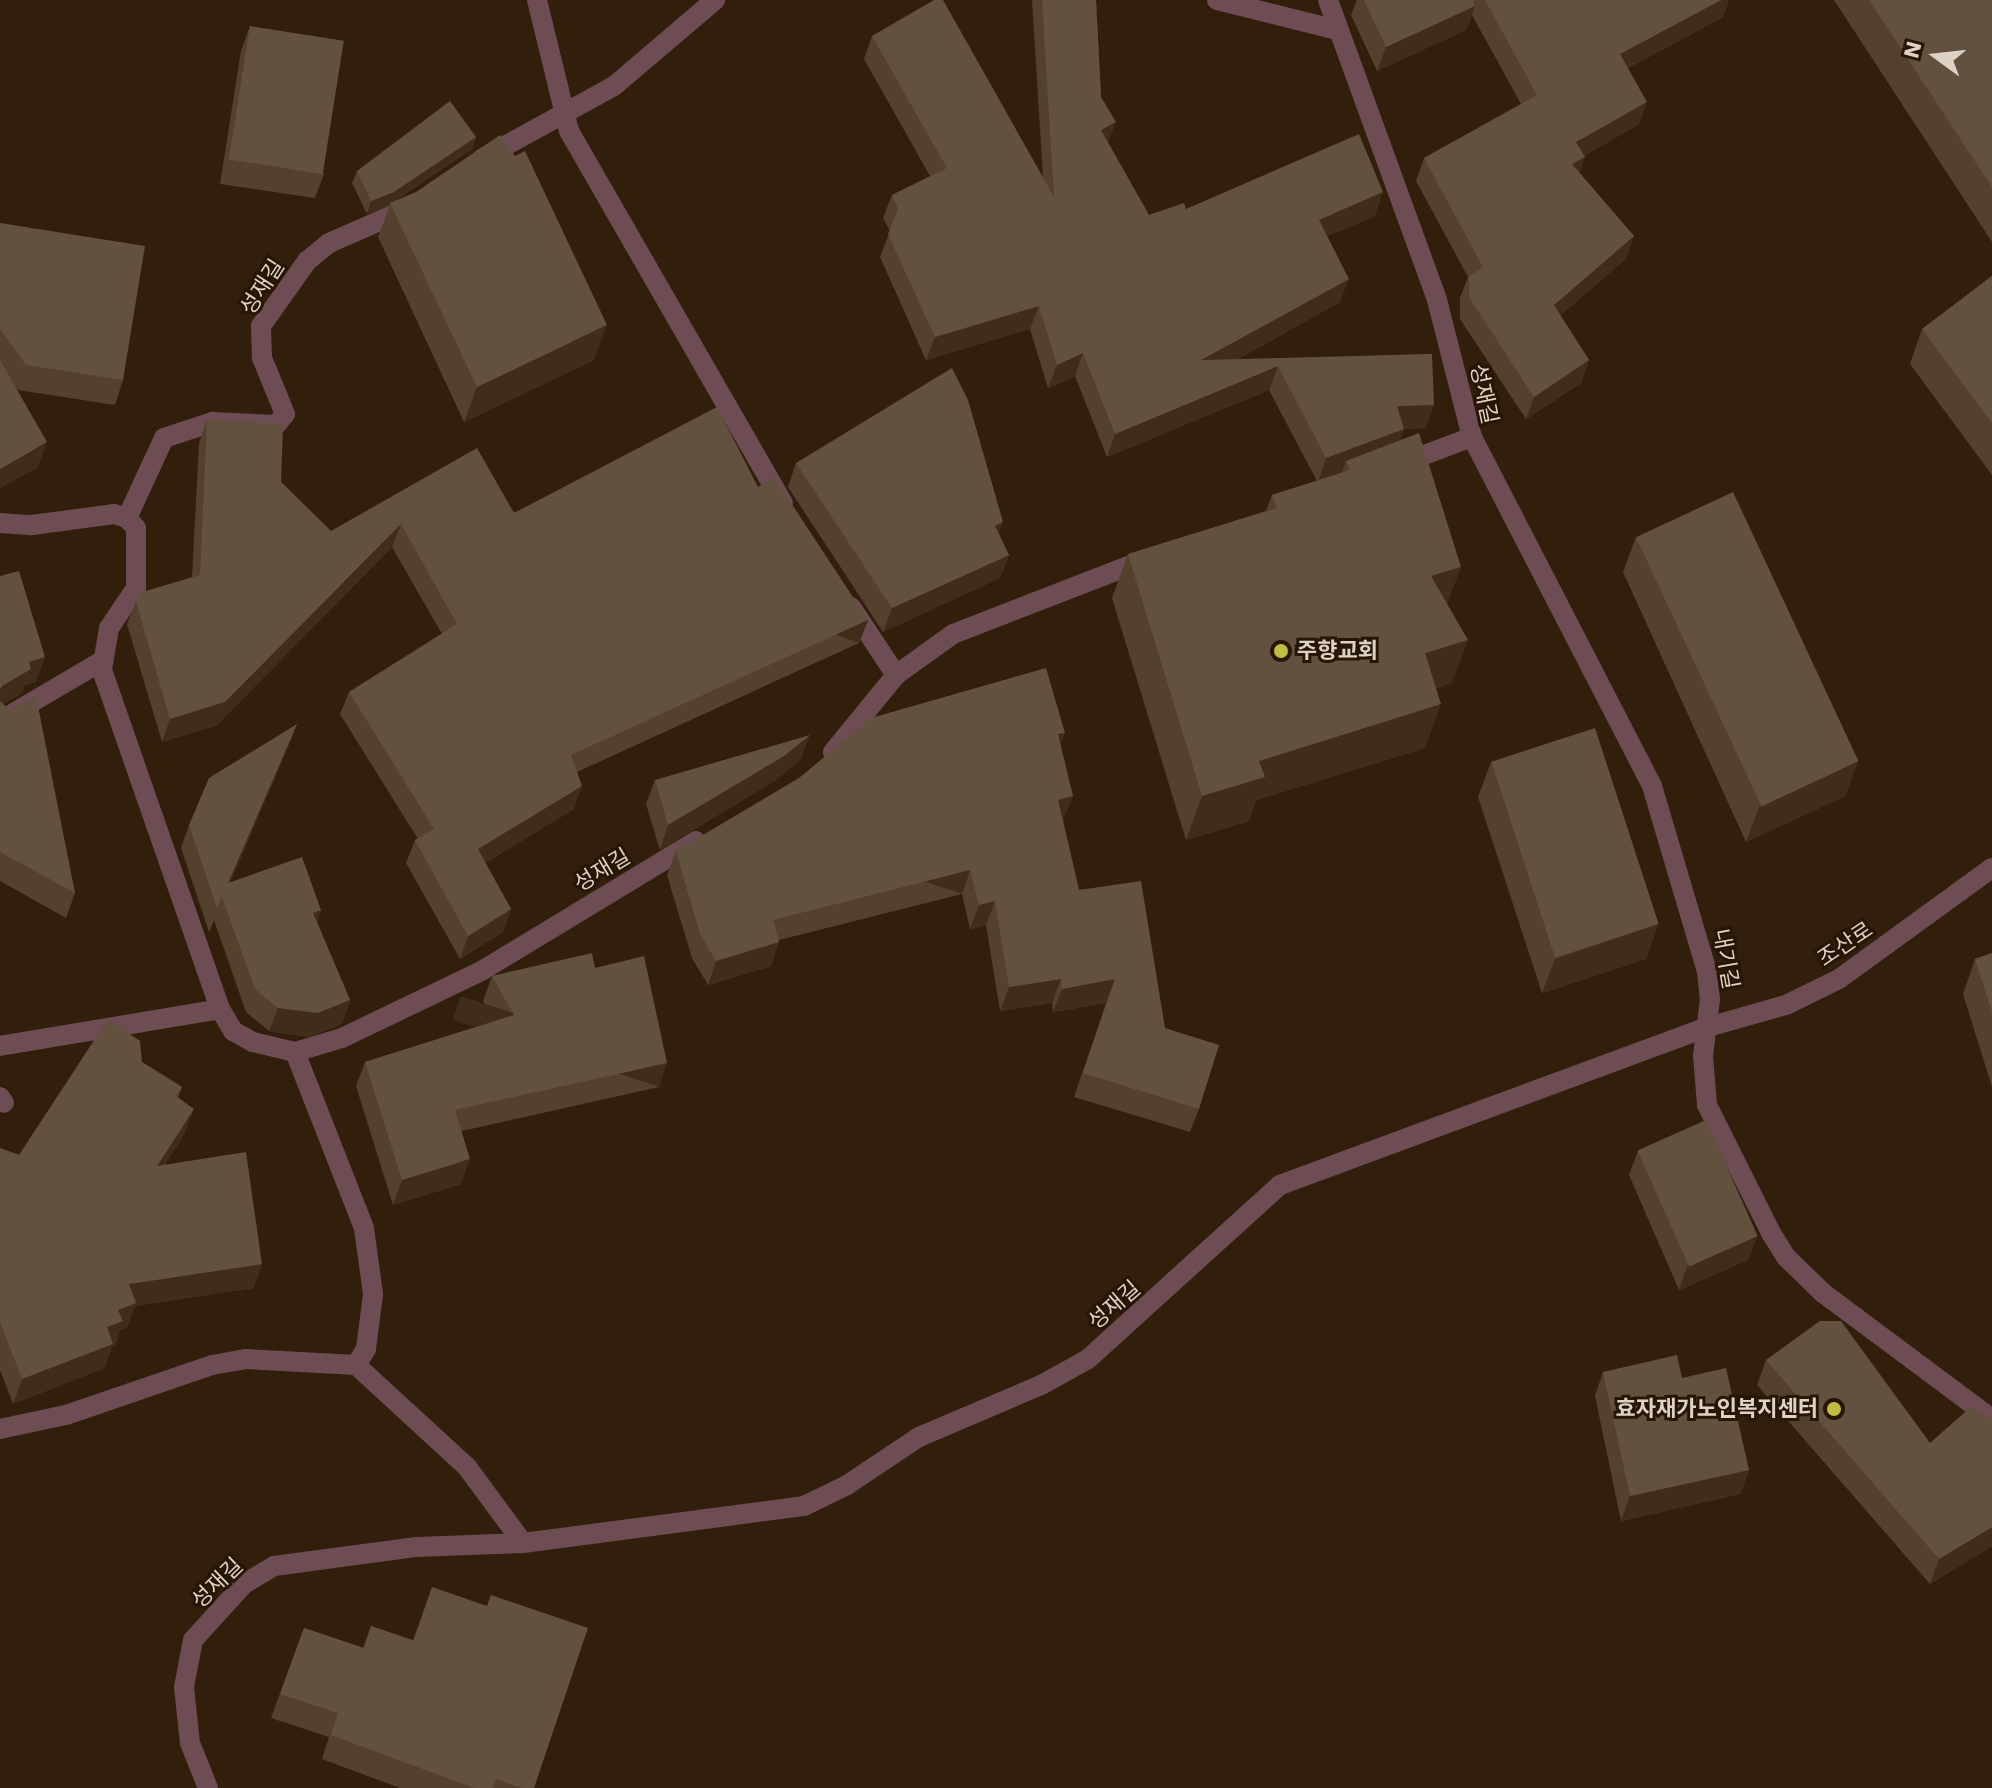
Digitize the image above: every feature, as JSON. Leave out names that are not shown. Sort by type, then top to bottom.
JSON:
[{"type":"lane","points":[[537,0],[565,115],[750,453],[793,518]]},
{"type":"lane","points":[[462,172],[614,86],[715,0]]},
{"type":"lane","points":[[1217,0],[1337,30]]},
{"type":"lane","name":"성재길","points":[[1328,0],[1437,300],[1472,437],[1383,470]]},
{"type":"lane","name":"성재길","points":[[127,518],[164,438],[212,422],[276,425],[285,414],[262,358],[261,326],[307,261],[329,243],[423,199]]},
{"type":"lane","name":"내기길","points":[[1472,437],[1652,786],[1698,933],[1709,986],[1708,1027],[1703,1056],[1707,1105],[1786,1257],[1823,1293],[1992,1419]]},
{"type":"lane","points":[[0,523],[32,525],[114,514],[127,518],[136,528],[139,572],[136,588],[109,628],[102,661],[0,721]]},
{"type":"lane","points":[[814,768],[851,735],[896,675],[953,634],[1175,549]]},
{"type":"lane","points":[[836,584],[896,675]]},
{"type":"lane","name":"성재길","points":[[102,661],[220,1009],[233,1031],[253,1042],[295,1052],[342,1038],[483,970],[720,827]]},
{"type":"lane","name":"조산로","points":[[1708,1027],[1786,1005],[1839,979],[1992,868]]},
{"type":"lane","points":[[0,1046],[220,1009]]},
{"type":"lane","name":"성재길","points":[[208,1788],[190,1743],[184,1687],[193,1640],[244,1584],[274,1566],[313,1557],[523,1543],[804,1506],[919,1437],[1043,1384],[1088,1359],[1280,1185],[1708,1027]]},
{"type":"lane","points":[[295,1052],[364,1228],[373,1294],[366,1349],[356,1365]]},
{"type":"lane","points":[[0,1429],[66,1415],[234,1361],[356,1365],[467,1467],[523,1543]]},
{"type":"building","points":[[934,0],[943,0],[1054,197],[1042,0],[1096,0],[1101,97],[1116,122],[1101,130],[1149,215],[1184,203],[1186,209],[1359,134],[1383,192],[1319,220],[1349,279],[1201,360],[1432,354],[1434,405],[1397,406],[1404,429],[1326,458],[1278,366],[1115,434],[1083,353],[1057,365],[1039,306],[935,337],[888,234],[898,209],[892,195],[947,168],[872,36]]},
{"type":"building","points":[[1364,0],[1473,0],[1475,6],[1386,47]]},
{"type":"building","points":[[1485,0],[1721,0],[1620,54],[1647,102],[1576,142],[1585,157],[1572,164],[1634,236],[1554,305],[1589,360],[1534,397],[1469,297],[1469,276],[1483,267],[1424,158],[1537,95]]},
{"type":"building","points":[[1869,0],[1992,0],[1992,187]]},
{"type":"building","points":[[250,26],[344,41],[323,174],[229,159]]},
{"type":"building","points":[[450,101],[476,137],[394,192],[371,201],[357,171]]},
{"type":"building","points":[[500,135],[515,156],[525,151],[607,325],[477,387],[390,203],[416,192]]},
{"type":"building","points":[[0,223],[145,246],[123,380],[26,365],[0,329]]},
{"type":"building","points":[[1992,276],[1992,423],[1922,329]]},
{"type":"building","points":[[0,360],[47,442],[0,469]]},
{"type":"building","points":[[952,368],[968,400],[1003,522],[995,526],[1009,555],[892,608],[796,463]]},
{"type":"building","points":[[717,407],[758,487],[774,477],[868,620],[571,755],[582,786],[478,849],[511,909],[468,936],[415,840],[434,829],[349,692],[457,624],[401,524],[225,702],[170,719],[136,601],[142,592],[200,575],[207,420],[283,424],[281,482],[331,531],[477,448],[514,513]]},
{"type":"building","name":"주향교회","points":[[1419,433],[1461,567],[1431,576],[1468,640],[1425,653],[1441,704],[1259,761],[1265,777],[1202,796],[1128,554],[1277,508],[1272,495],[1350,470],[1346,461]]},
{"type":"building","points":[[1733,492],[1859,761],[1762,806],[1636,537]]},
{"type":"building","points":[[19,571],[45,657],[29,662],[31,669],[0,689],[0,576]]},
{"type":"building","points":[[1046,668],[1065,733],[1058,734],[1073,796],[1058,800],[1079,890],[1141,881],[1165,1028],[1219,1045],[1199,1109],[1083,1073],[1115,979],[1062,989],[1061,979],[1009,987],[995,901],[979,905],[970,870],[773,920],[779,942],[716,961],[700,934],[676,851],[799,778],[871,718]]},
{"type":"building","points":[[36,696],[75,893],[0,852],[0,701],[10,710]]},
{"type":"building","points":[[297,724],[228,883],[302,857],[321,910],[313,913],[350,1000],[318,1013],[278,1008],[255,989],[222,897],[217,908],[189,825],[209,778]]},
{"type":"building","points":[[1595,728],[1659,924],[1555,958],[1491,762]]},
{"type":"building","points":[[810,735],[784,756],[668,825],[655,780]]},
{"type":"building","points":[[592,953],[595,968],[644,956],[667,1063],[455,1110],[470,1159],[402,1180],[365,1062],[514,1015],[492,976]]},
{"type":"building","points":[[1992,953],[1992,1012],[1975,959]]},
{"type":"building","points":[[108,1019],[140,1041],[142,1062],[182,1087],[176,1096],[194,1109],[157,1166],[246,1152],[262,1264],[129,1284],[136,1303],[118,1310],[123,1321],[107,1327],[113,1344],[22,1379],[0,1322],[0,1148],[19,1155]]},
{"type":"building","points":[[1706,1120],[1758,1236],[1689,1267],[1637,1151]]},
{"type":"building","points":[[1820,1321],[1841,1321],[1930,1443],[1972,1406],[1992,1421],[1992,1527],[1939,1559],[1766,1360]]},
{"type":"building","points":[[1677,1355],[1682,1378],[1726,1368],[1749,1470],[1630,1496],[1603,1372]]},
{"type":"building","points":[[432,1587],[487,1606],[491,1595],[588,1628],[534,1788],[522,1788],[496,1779],[493,1788],[474,1788],[331,1735],[338,1713],[280,1694],[304,1628],[364,1648],[371,1626],[414,1641]]},
{"type":"place","name":"주향교회","points":[[1281,651]]},
{"type":"place","name":"효자재가노인복지센터","points":[[1834,1409]]}]
